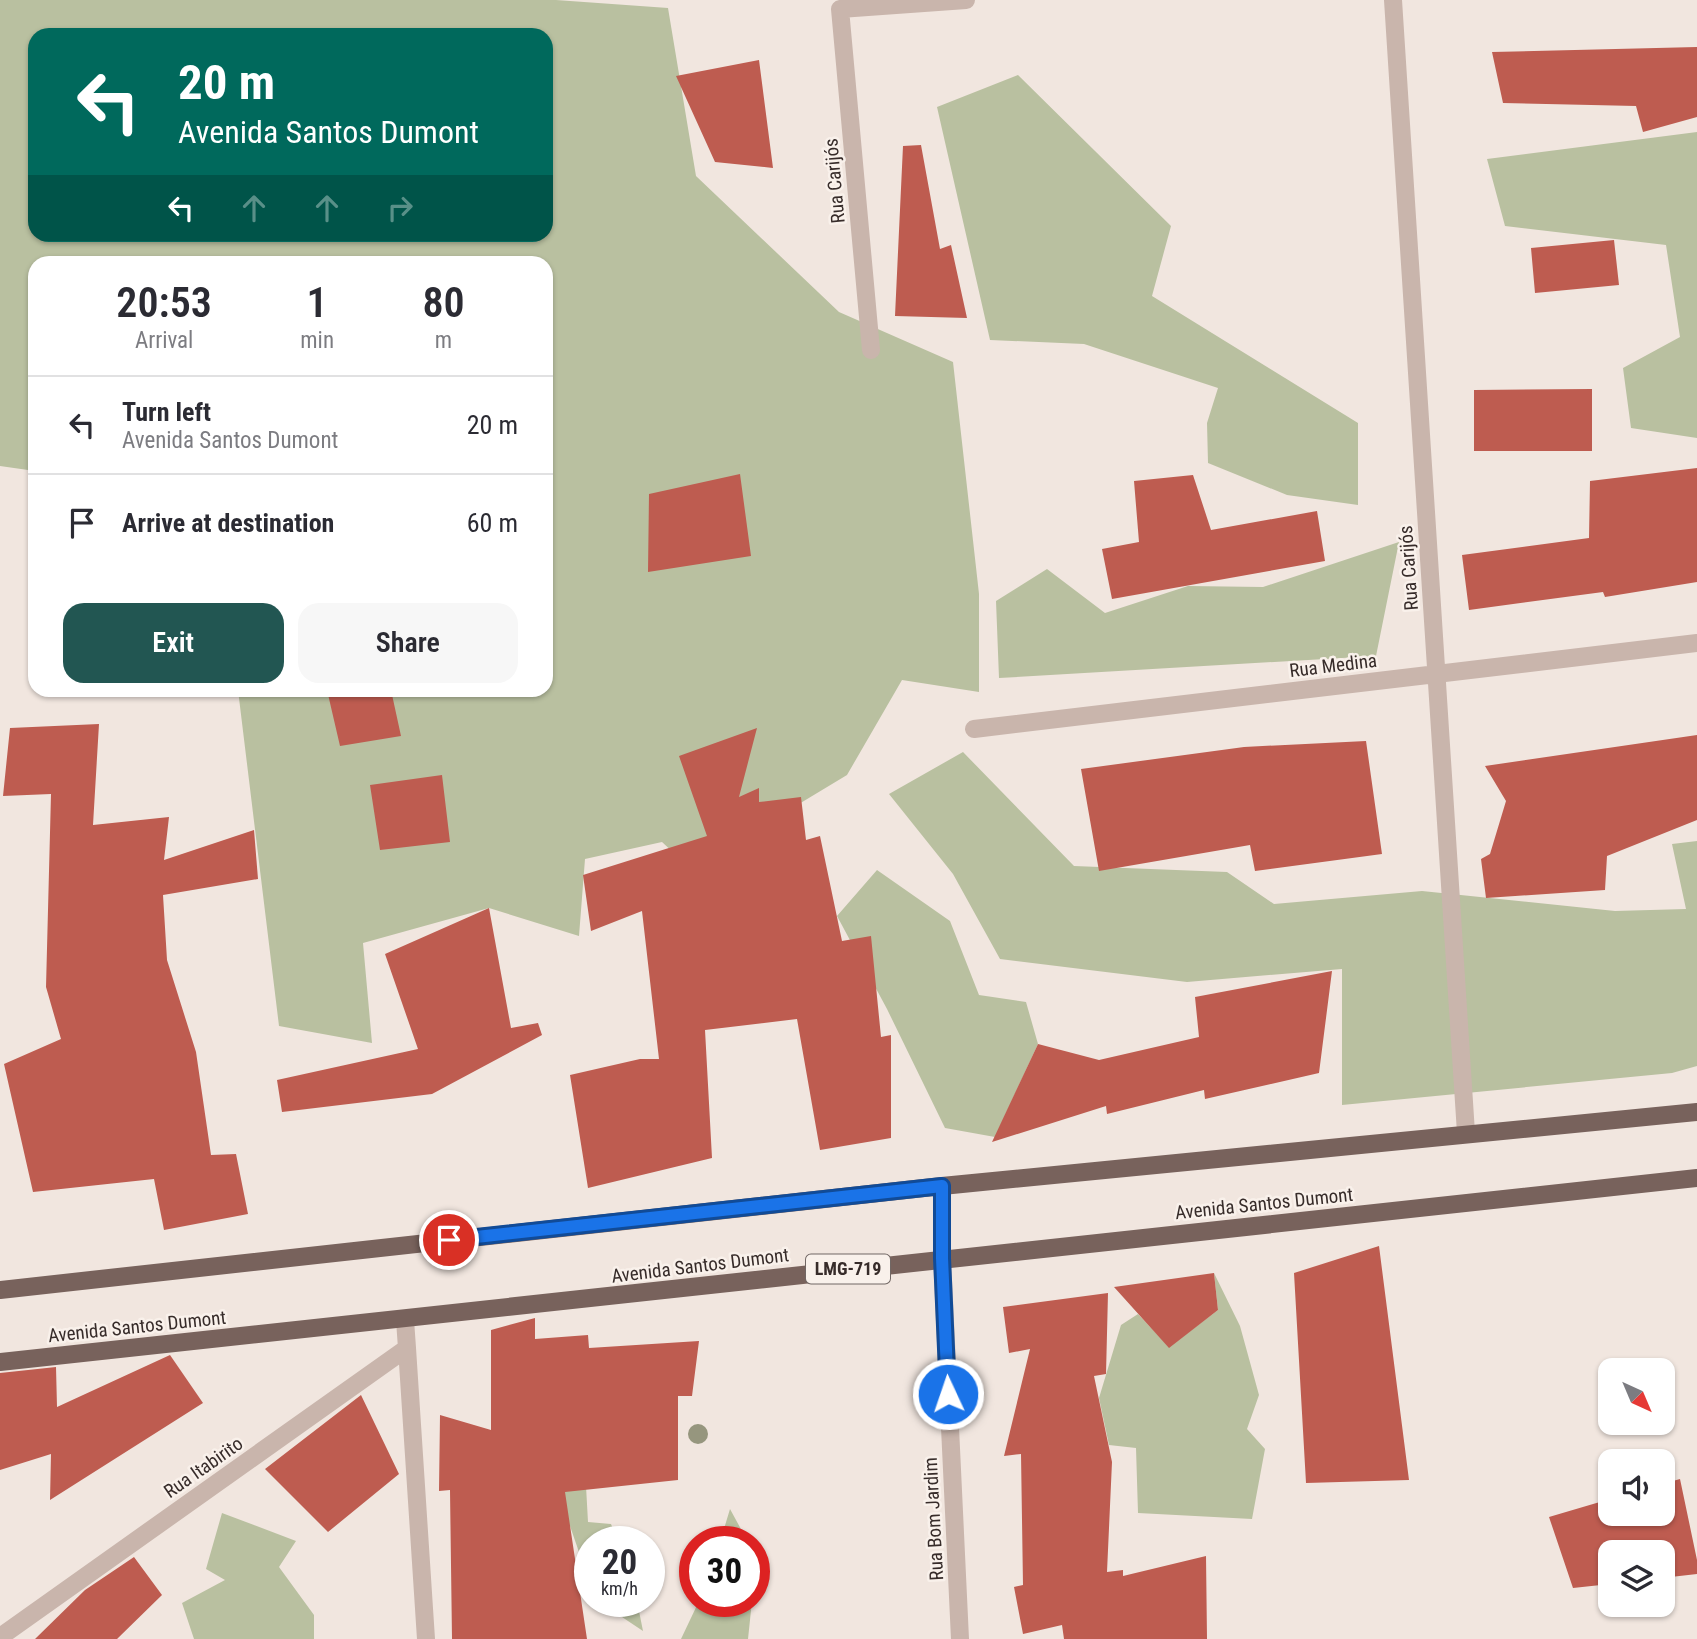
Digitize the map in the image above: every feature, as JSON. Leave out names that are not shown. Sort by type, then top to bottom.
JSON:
[{"type":"main road","points":[[0,1290],[942,1186],[1697,1112]]},
{"type":"main road","name":"Avenida Santos Dumont","points":[[0,1362],[1697,1178]]},
{"type":"street","name":"Rua Carijós","points":[[871,350],[839,9],[966,0]]},
{"type":"street","name":"Rua Carijós","points":[[1393,0],[1466,1133]]},
{"type":"street","name":"Rua Medina","points":[[974,729],[1697,643]]},
{"type":"street","name":"Rua Bom Jardim","points":[[942,1186],[942,1258],[960,1639]]},
{"type":"street","points":[[405,1320],[426,1639]]},
{"type":"street","name":"Rua Itabirito","points":[[0,1637],[407,1348]]},
{"type":"green space","points":[[0,0],[556,0],[668,8],[696,176],[839,312],[953,362],[979,594],[979,692],[902,680],[847,775],[691,869],[662,842],[585,859],[579,936],[489,908],[363,943],[372,1043],[279,1026],[239,697],[553,697],[553,256],[28,256],[28,470],[0,466]]},
{"type":"green space","points":[[1018,75],[1171,226],[1152,296],[1358,423],[1358,505],[1287,495],[1208,463],[1207,423],[1218,388],[1084,344],[990,340],[937,107]]},
{"type":"green space","points":[[1697,132],[1697,438],[1631,428],[1623,368],[1680,337],[1666,245],[1505,226],[1487,159]]},
{"type":"green space","points":[[1399,542],[1376,656],[999,678],[996,601],[1047,569],[1105,613],[1188,586],[1263,587]]},
{"type":"green space","points":[[963,752],[1074,866],[1227,872],[1274,904],[1422,891],[1615,911],[1686,909],[1672,844],[1697,841],[1697,1066],[1672,1073],[1342,1105],[1342,969],[1187,982],[1000,959],[953,874],[889,794]]},
{"type":"green space","points":[[877,870],[950,921],[979,995],[1026,1002],[1038,1044],[995,1137],[945,1128],[887,1009],[837,916]]},
{"type":"green space","points":[[1214,1273],[1240,1326],[1259,1395],[1247,1429],[1265,1449],[1252,1519],[1138,1513],[1136,1448],[1109,1445],[1099,1398],[1121,1325],[1138,1314],[1169,1347],[1218,1310]]},
{"type":"green space","points":[[553,1474],[586,1486],[588,1522],[612,1526],[574,1526],[574,1538],[570,1526],[543,1509]]},
{"type":"green space","points":[[730,1509],[739,1526],[725,1526]]},
{"type":"green space","points":[[222,1513],[296,1541],[279,1567],[314,1615],[314,1639],[194,1639],[182,1603],[225,1580],[206,1569]]},
{"type":"green space","points":[[622,1617],[640,1617],[643,1631]]},
{"type":"green space","points":[[691,1617],[750,1617],[748,1639],[681,1639]]},
{"type":"building","points":[[1697,47],[1697,117],[1643,132],[1636,106],[1503,103],[1492,52]]},
{"type":"building","points":[[759,60],[773,168],[715,162],[676,76]]},
{"type":"building","points":[[921,145],[940,249],[951,245],[967,318],[895,316],[903,146]]},
{"type":"building","points":[[1614,240],[1619,285],[1535,293],[1531,248]]},
{"type":"building","points":[[1592,389],[1592,451],[1474,451],[1474,390]]},
{"type":"building","points":[[1697,468],[1697,582],[1605,597],[1603,592],[1469,610],[1462,555],[1589,538],[1590,481]]},
{"type":"building","points":[[740,474],[751,556],[648,572],[649,494]]},
{"type":"building","points":[[1193,475],[1211,530],[1317,511],[1325,561],[1112,599],[1102,549],[1139,542],[1134,481]]},
{"type":"building","points":[[329,697],[393,697],[401,736],[340,746]]},
{"type":"building","points":[[99,724],[93,825],[169,817],[164,860],[254,830],[258,879],[163,895],[167,960],[196,1052],[211,1155],[236,1154],[248,1214],[164,1230],[154,1179],[33,1192],[4,1064],[61,1039],[46,987],[51,794],[3,796],[10,728]]},
{"type":"building","points":[[757,728],[739,797],[759,788],[759,802],[801,797],[806,840],[820,836],[842,941],[871,936],[881,1037],[891,1035],[891,1138],[820,1150],[797,1019],[705,1030],[712,1158],[588,1188],[570,1075],[640,1059],[659,1059],[642,911],[591,931],[583,875],[707,836],[679,756]]},
{"type":"building","points":[[1697,735],[1697,820],[1607,856],[1605,890],[1486,898],[1481,859],[1490,854],[1506,801],[1485,766]]},
{"type":"building","points":[[1366,741],[1382,854],[1255,871],[1250,845],[1099,871],[1081,769],[1244,747]]},
{"type":"building","points":[[442,775],[450,842],[380,850],[370,785]]},
{"type":"building","points":[[489,908],[511,1028],[538,1023],[542,1035],[432,1094],[282,1112],[277,1080],[418,1049],[385,954]]},
{"type":"building","points":[[1332,971],[1319,1073],[1205,1099],[1204,1090],[1107,1114],[1106,1106],[992,1142],[1038,1044],[1099,1060],[1199,1037],[1195,997]]},
{"type":"building","points":[[1379,1246],[1409,1480],[1306,1483],[1294,1273]]},
{"type":"building","points":[[1214,1273],[1218,1310],[1169,1348],[1114,1287]]},
{"type":"building","points":[[1108,1293],[1106,1374],[1094,1376],[1112,1462],[1107,1572],[1123,1570],[1123,1576],[1206,1556],[1207,1639],[1064,1639],[1062,1625],[1023,1634],[1014,1587],[1023,1585],[1021,1454],[1004,1456],[1030,1349],[1009,1353],[1003,1307]]},
{"type":"building","points":[[535,1318],[535,1339],[588,1335],[589,1348],[699,1341],[692,1396],[678,1396],[678,1480],[565,1492],[574,1552],[574,1617],[584,1617],[587,1639],[452,1639],[450,1490],[439,1491],[440,1415],[491,1430],[491,1330]]},
{"type":"building","points":[[170,1355],[203,1403],[50,1500],[51,1454],[0,1470],[0,1373],[56,1367],[57,1407]]},
{"type":"building","points":[[361,1395],[399,1474],[328,1532],[265,1469]]},
{"type":"building","points":[[1680,1479],[1697,1560],[1697,1574],[1675,1577],[1675,1540],[1598,1540],[1598,1585],[1573,1588],[1549,1517],[1598,1503],[1598,1526],[1675,1526],[1675,1480]]},
{"type":"building","points":[[134,1557],[162,1595],[117,1639],[35,1639],[85,1590]]},
{"type":"route","points":[[449,1240],[942,1186],[948,1394]]}]
